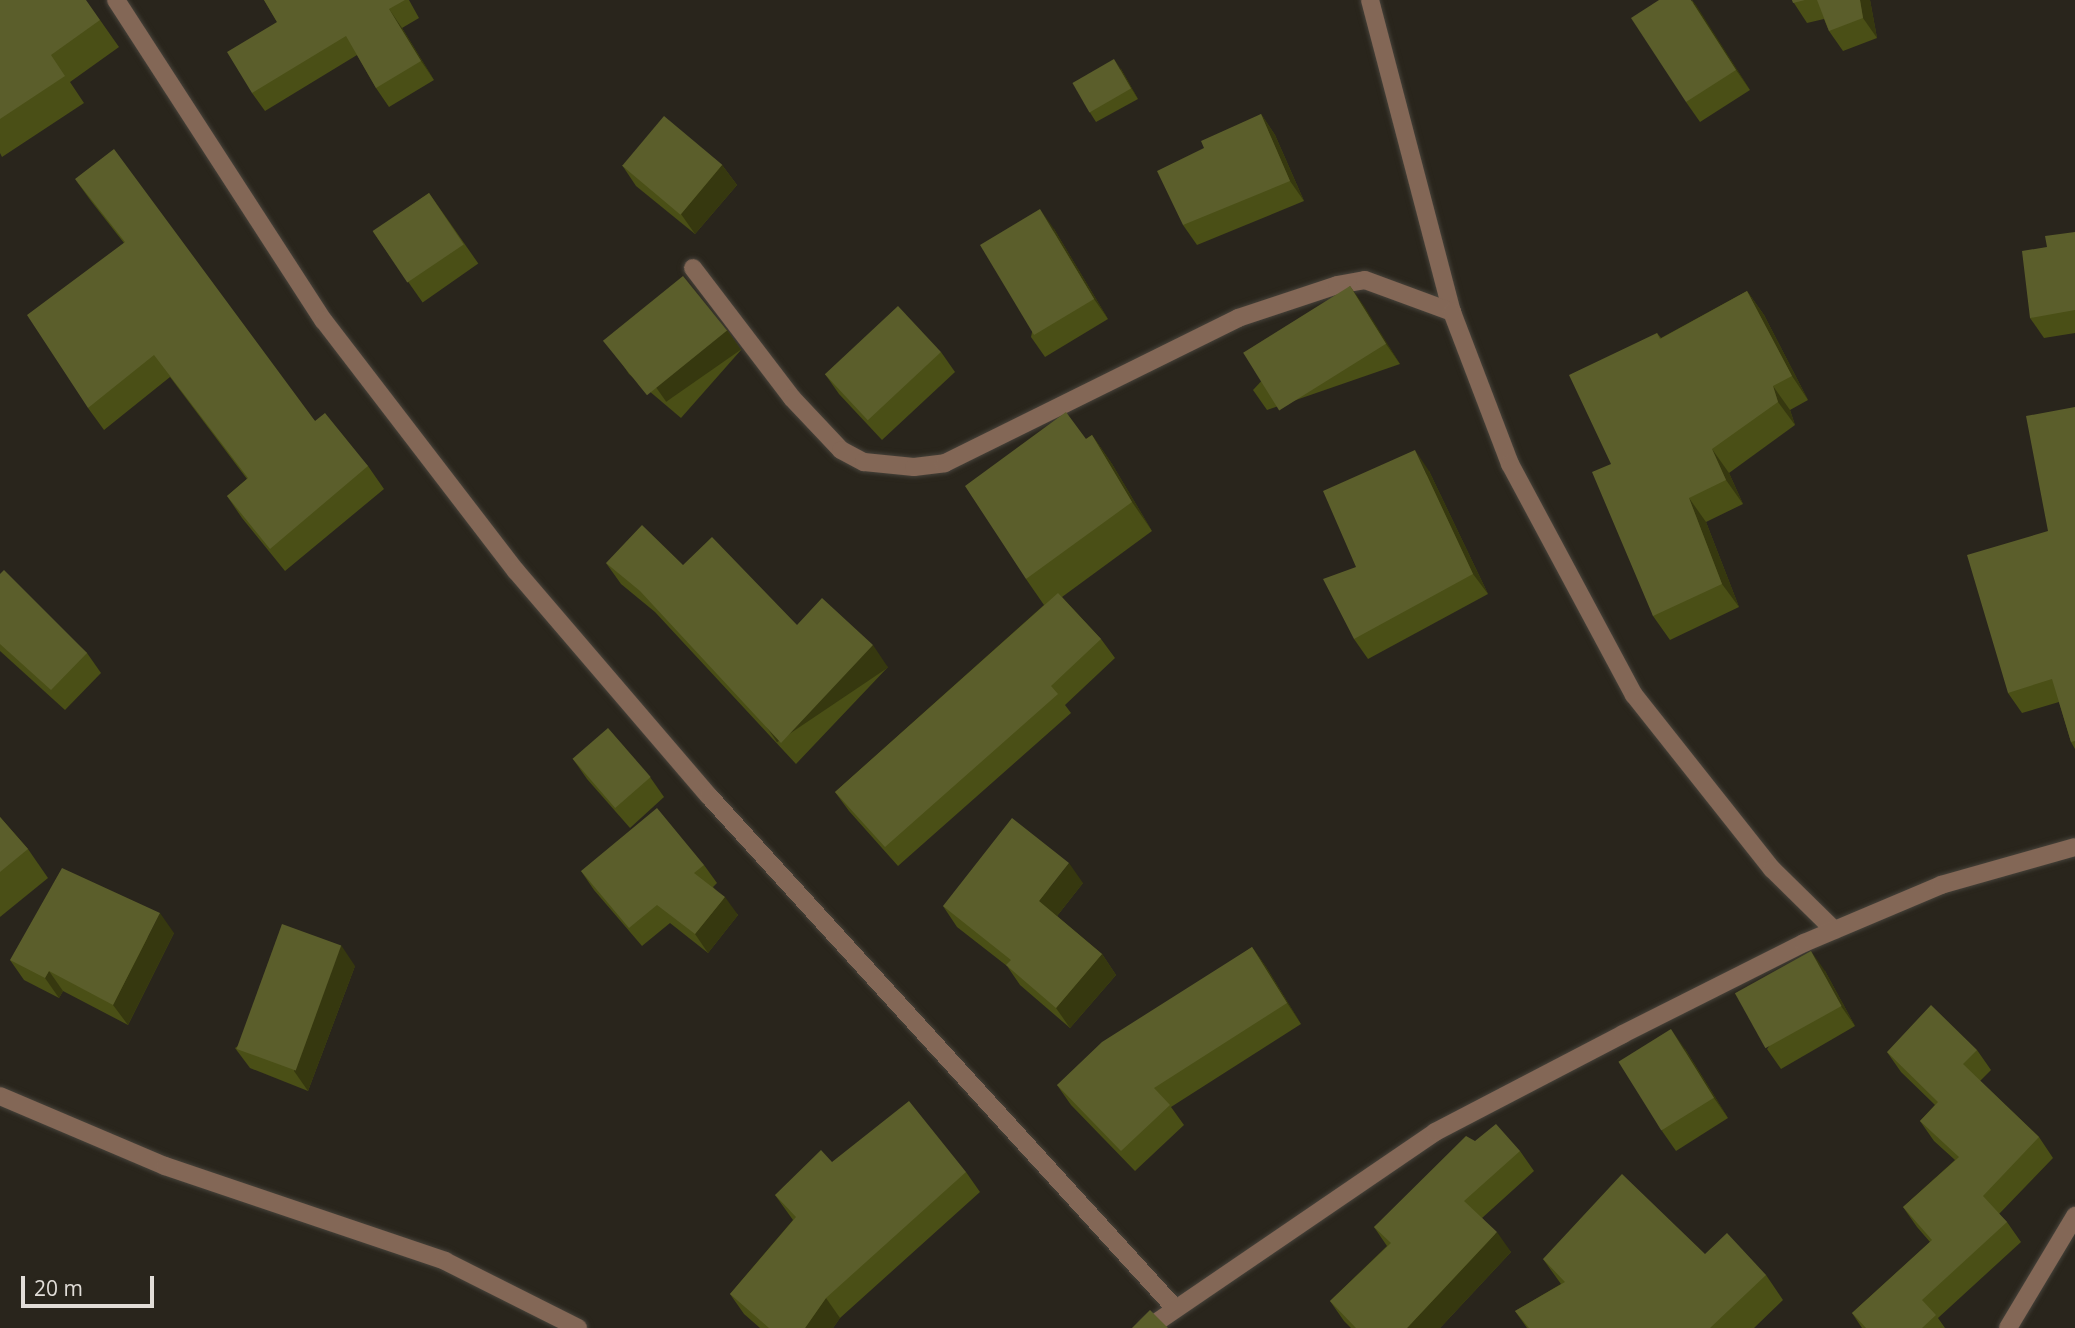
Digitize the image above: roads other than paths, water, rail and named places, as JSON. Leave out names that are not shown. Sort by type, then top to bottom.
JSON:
[{"type":"street","points":[[116,0],[324,321],[516,571],[709,796],[1174,1307]]},
{"type":"street","points":[[1370,0],[1452,312],[1510,464],[1634,695],[1772,869],[1834,930]]},
{"type":"street","points":[[693,268],[792,398],[841,450],[864,462],[914,467],[945,463],[1238,318],[1337,285],[1365,279],[1452,312]]},
{"type":"street","points":[[1148,1328],[1174,1307],[1435,1132],[1834,930],[1941,886],[2075,847]]},
{"type":"street","points":[[0,1096],[166,1166],[445,1261],[579,1328]]},
{"type":"street","points":[[2008,1328],[2075,1216]]}]
